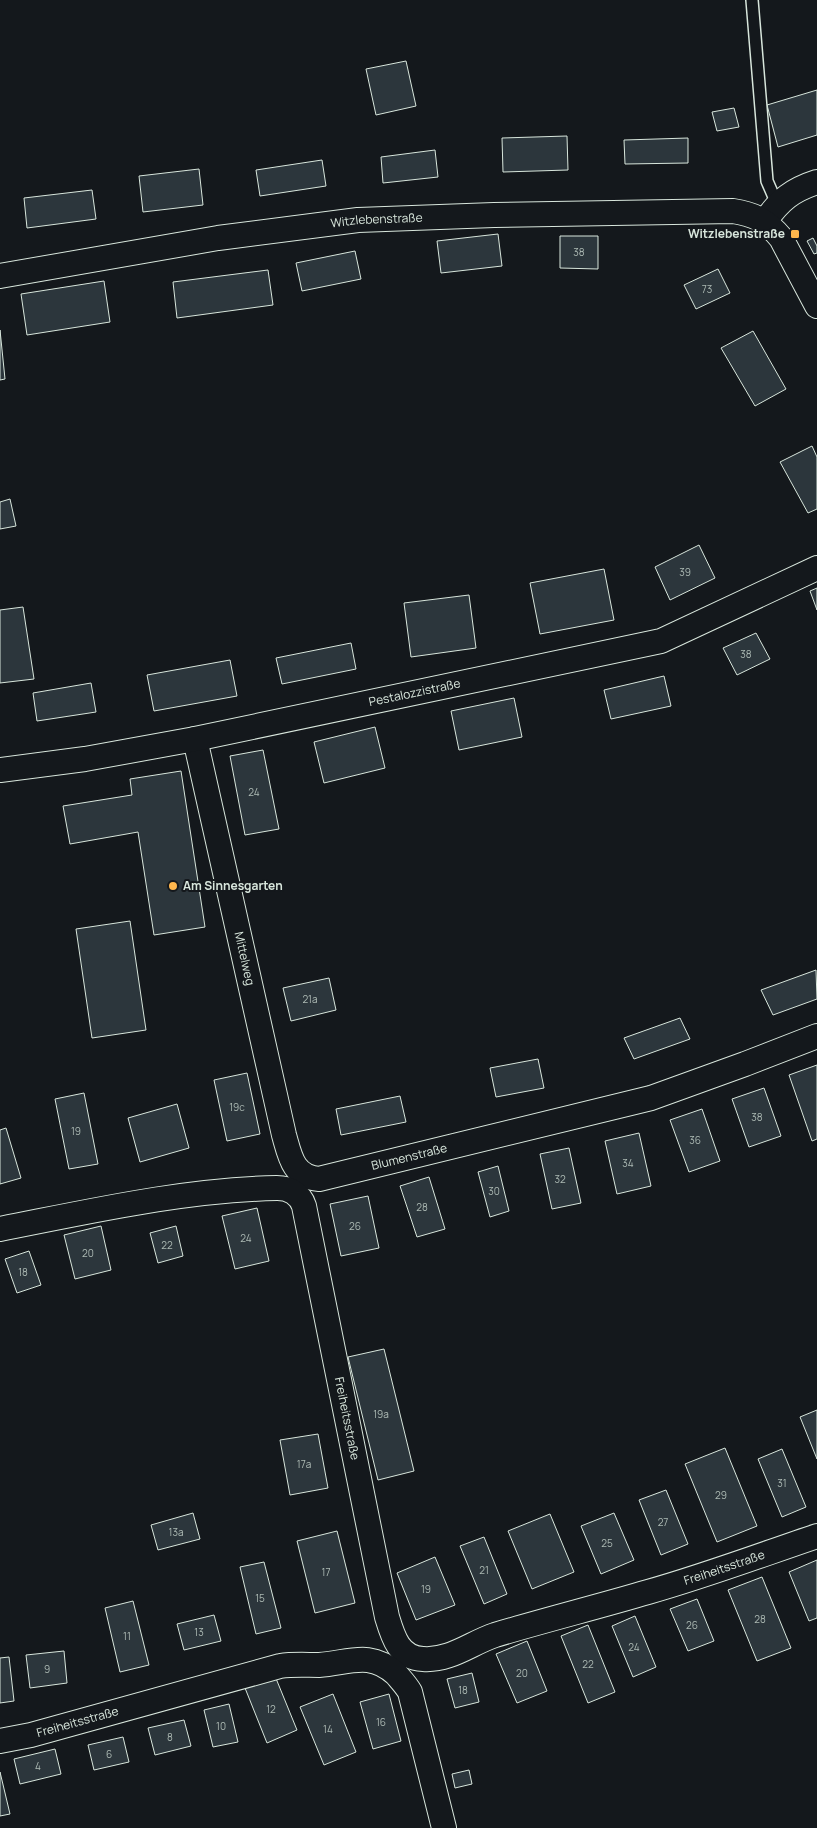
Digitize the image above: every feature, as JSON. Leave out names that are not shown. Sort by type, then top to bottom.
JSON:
[{"type":"street","points":[[817,182],[787,196],[766,214],[817,306]]},
{"type":"street","name":"Witzlebenstraße","points":[[0,276],[31,264],[110,251],[358,220],[733,211],[766,214]]},
{"type":"street","name":"Pestalozzistraße","points":[[0,770],[85,759],[195,739],[661,641],[817,568]]},
{"type":"street","name":"Mittelweg","points":[[195,739],[296,1182]]},
{"type":"street","name":"Blumenstraße","points":[[0,1229],[125,1204],[188,1195],[283,1188],[309,1178],[319,1179],[651,1098],[817,1036]]},
{"type":"street","name":"Freiheitsstraße","points":[[296,1182],[297,1194],[304,1206],[387,1617],[393,1636],[395,1659],[404,1683],[410,1692],[444,1828]]},
{"type":"street","name":"Freiheitsstraße","points":[[0,1741],[32,1734],[280,1666],[294,1664],[317,1665],[358,1659],[376,1661],[414,1658],[434,1659],[452,1654],[493,1636],[650,1592],[817,1536]]},
{"type":"lane","points":[[752,0],[768,180],[766,214]]},
{"type":"building","points":[[406,61],[416,106],[376,115],[366,69]]},
{"type":"building","points":[[817,90],[817,135],[778,147],[767,105]]},
{"type":"building","points":[[734,108],[739,127],[717,131],[712,112]]},
{"type":"building","points":[[567,136],[568,170],[503,172],[502,138]]},
{"type":"building","points":[[688,138],[688,163],[625,164],[624,140]]},
{"type":"building","points":[[435,150],[438,177],[383,183],[381,157]]},
{"type":"building","points":[[322,160],[326,186],[260,196],[256,170]]},
{"type":"building","points":[[199,169],[203,205],[143,212],[139,176]]},
{"type":"building","points":[[92,190],[96,219],[27,228],[24,198]]},
{"type":"building","points":[[498,234],[502,266],[441,273],[437,241]]},
{"type":"building","points":[[560,236],[598,236],[598,269],[560,268]]},
{"type":"building","points":[[813,238],[817,246],[817,253],[814,254],[807,241]]},
{"type":"building","points":[[355,251],[361,279],[302,291],[296,263]]},
{"type":"building","points":[[718,269],[730,293],[696,309],[684,285]]},
{"type":"building","points":[[268,270],[273,305],[177,318],[173,282]]},
{"type":"building","points":[[104,281],[110,322],[27,335],[21,294]]},
{"type":"building","points":[[0,330],[5,379],[0,380]]},
{"type":"building","points":[[753,331],[786,389],[755,406],[721,348]]},
{"type":"building","points":[[812,446],[817,457],[817,509],[808,513],[780,462]]},
{"type":"building","points":[[10,499],[16,526],[0,529],[0,502]]},
{"type":"building","points":[[699,545],[715,578],[670,600],[655,567]]},
{"type":"building","points":[[604,569],[614,620],[540,634],[530,583]]},
{"type":"building","points":[[817,588],[817,610],[810,591]]},
{"type":"building","points":[[469,595],[476,648],[411,657],[404,603]]},
{"type":"building","points":[[23,607],[34,679],[0,683],[0,610]]},
{"type":"building","points":[[756,633],[770,659],[737,675],[723,648]]},
{"type":"building","points":[[351,643],[356,669],[282,684],[276,658]]},
{"type":"building","points":[[230,660],[237,696],[154,711],[147,675]]},
{"type":"building","points":[[664,676],[671,706],[611,719],[604,690]]},
{"type":"building","points":[[91,683],[96,712],[37,721],[33,693]]},
{"type":"building","points":[[514,698],[522,737],[459,750],[451,711]]},
{"type":"building","points":[[375,727],[385,768],[324,783],[314,742]]},
{"type":"building","points":[[263,750],[279,829],[245,835],[230,756]]},
{"type":"building","name":"Am Sinnesgarten","points":[[181,771],[205,927],[154,935],[138,832],[70,844],[63,806],[132,795],[130,779]]},
{"type":"building","points":[[130,921],[146,1030],[92,1038],[76,929]]},
{"type":"building","points":[[816,970],[817,999],[773,1015],[761,990]]},
{"type":"building","points":[[329,978],[336,1010],[291,1021],[283,988]]},
{"type":"building","points":[[680,1018],[690,1039],[634,1059],[624,1038]]},
{"type":"building","points":[[538,1059],[544,1088],[496,1097],[490,1068]]},
{"type":"building","points":[[817,1065],[817,1139],[812,1141],[789,1075]]},
{"type":"building","points":[[247,1073],[260,1134],[227,1141],[214,1080]]},
{"type":"building","points":[[764,1088],[781,1136],[749,1147],[732,1099]]},
{"type":"building","points":[[84,1093],[98,1164],[69,1169],[55,1099]]},
{"type":"building","points":[[400,1096],[406,1122],[341,1135],[336,1109]]},
{"type":"building","points":[[177,1104],[189,1148],[140,1162],[128,1118]]},
{"type":"building","points":[[702,1109],[720,1161],[689,1172],[670,1120]]},
{"type":"building","points":[[6,1128],[21,1178],[0,1184],[0,1130]]},
{"type":"building","points":[[639,1133],[651,1186],[617,1194],[605,1141]]},
{"type":"building","points":[[569,1148],[581,1203],[552,1209],[540,1154]]},
{"type":"building","points":[[498,1166],[509,1211],[490,1217],[478,1172]]},
{"type":"building","points":[[429,1177],[445,1229],[417,1237],[400,1186]]},
{"type":"building","points":[[368,1196],[379,1248],[341,1256],[330,1204]]},
{"type":"building","points":[[257,1208],[269,1261],[235,1269],[222,1216]]},
{"type":"building","points":[[101,1226],[111,1270],[75,1279],[64,1235]]},
{"type":"building","points":[[176,1226],[183,1256],[158,1263],[150,1233]]},
{"type":"building","points":[[29,1251],[41,1285],[17,1293],[5,1259]]},
{"type":"building","points":[[384,1349],[414,1471],[378,1480],[348,1357]]},
{"type":"building","points":[[817,1410],[817,1459],[800,1417]]},
{"type":"building","points":[[318,1434],[328,1488],[290,1495],[280,1440]]},
{"type":"building","points":[[725,1448],[757,1526],[717,1542],[685,1464]]},
{"type":"building","points":[[782,1449],[806,1507],[782,1517],[758,1459]]},
{"type":"building","points":[[666,1490],[688,1544],[661,1555],[639,1500]]},
{"type":"building","points":[[193,1513],[200,1539],[158,1550],[151,1525]]},
{"type":"building","points":[[614,1513],[634,1560],[601,1574],[581,1526]]},
{"type":"building","points":[[550,1514],[574,1572],[532,1589],[508,1531]]},
{"type":"building","points":[[337,1531],[355,1603],[315,1613],[297,1541]]},
{"type":"building","points":[[484,1537],[507,1594],[484,1604],[460,1546]]},
{"type":"building","points":[[435,1557],[455,1605],[416,1620],[397,1573]]},
{"type":"building","points":[[817,1560],[817,1618],[809,1621],[789,1572]]},
{"type":"building","points":[[264,1562],[281,1628],[256,1634],[240,1567]]},
{"type":"building","points":[[762,1577],[791,1648],[757,1661],[728,1590]]},
{"type":"building","points":[[697,1599],[714,1641],[688,1651],[670,1609]]},
{"type":"building","points":[[133,1601],[149,1665],[120,1672],[105,1608]]},
{"type":"building","points":[[214,1615],[221,1641],[184,1650],[177,1624]]},
{"type":"building","points":[[635,1616],[656,1667],[633,1677],[612,1626]]},
{"type":"building","points":[[588,1625],[615,1692],[588,1703],[561,1636]]},
{"type":"building","points":[[527,1641],[547,1691],[517,1703],[496,1654]]},
{"type":"building","points":[[64,1651],[67,1683],[30,1688],[26,1655]]},
{"type":"building","points":[[9,1657],[14,1701],[0,1703],[0,1658]]},
{"type":"building","points":[[472,1673],[479,1702],[455,1708],[447,1679]]},
{"type":"building","points":[[275,1676],[297,1730],[267,1743],[245,1688]]},
{"type":"building","points":[[333,1694],[356,1752],[324,1765],[300,1707]]},
{"type":"building","points":[[389,1694],[401,1741],[373,1749],[360,1702]]},
{"type":"building","points":[[229,1704],[238,1742],[213,1747],[204,1710]]},
{"type":"building","points":[[184,1720],[191,1746],[155,1755],[148,1728]]},
{"type":"building","points":[[123,1737],[129,1762],[94,1770],[88,1745]]},
{"type":"building","points":[[55,1749],[61,1774],[20,1784],[14,1759]]},
{"type":"building","points":[[469,1770],[472,1784],[455,1788],[452,1774]]},
{"type":"building","points":[[0,1772],[10,1814],[0,1816]]},
{"type":"place","name":"Witzlebenstraße","points":[[795,234]]},
{"type":"place","name":"Am Sinnesgarten","points":[[173,886]]}]
